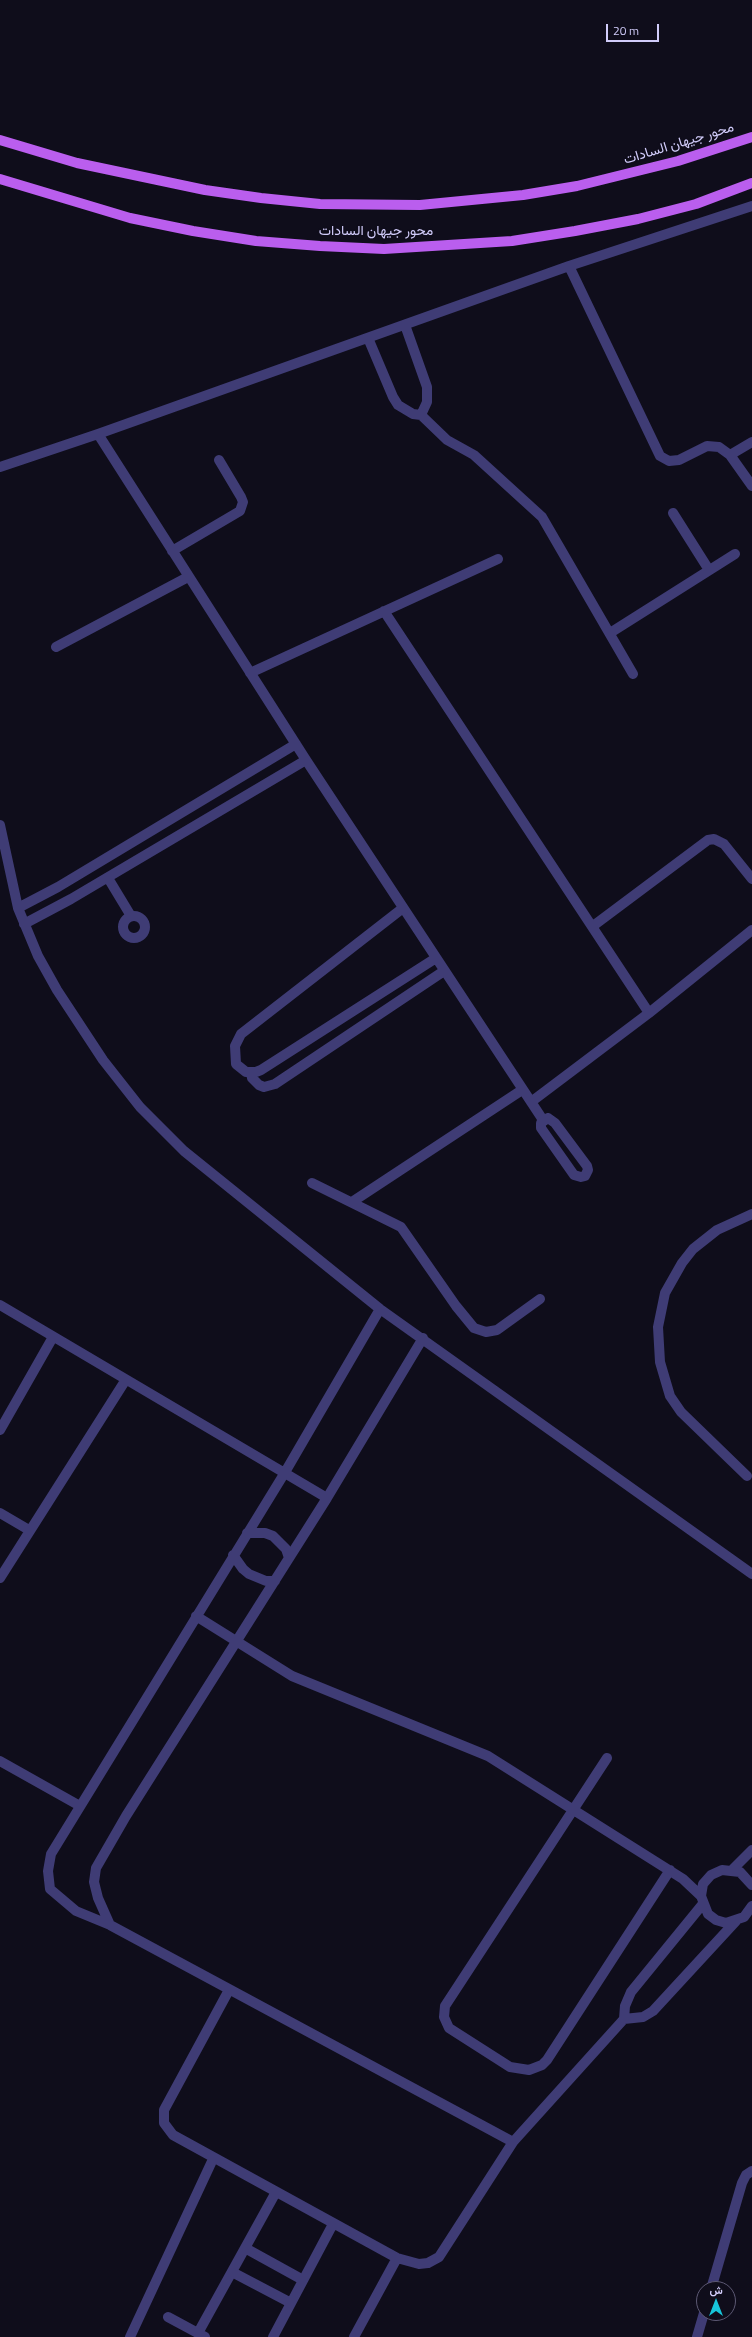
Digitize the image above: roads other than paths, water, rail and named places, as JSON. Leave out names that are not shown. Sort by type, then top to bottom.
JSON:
[{"type":"main road","name":"محور جيهان السادات","points":[[0,140],[77,163],[205,190],[320,204],[420,205],[523,195],[577,186],[678,161],[752,137]]},
{"type":"main road","name":"محور جيهان السادات","points":[[0,179],[123,216],[193,231],[306,245],[384,249],[512,241],[576,231],[638,219],[696,204],[752,183]]},
{"type":"lane","points":[[0,467],[98,434],[569,266],[752,206]]},
{"type":"lane","points":[[569,266],[660,456],[669,461],[679,460],[701,449],[713,446],[726,450],[752,486]]},
{"type":"lane","points":[[405,325],[427,387],[427,402],[421,415]]},
{"type":"lane","points":[[368,338],[393,397],[398,405],[413,414],[421,415],[447,440],[474,455],[542,517],[633,674]]},
{"type":"lane","points":[[98,434],[306,760],[522,1090],[544,1120]]},
{"type":"lane","points":[[730,456],[752,442]]},
{"type":"lane","points":[[172,551],[240,511],[242,502],[241,497],[219,460]]},
{"type":"lane","points":[[673,513],[709,570]]},
{"type":"lane","points":[[610,633],[735,554]]},
{"type":"lane","points":[[250,673],[498,559]]},
{"type":"lane","points":[[56,647],[188,577]]},
{"type":"lane","points":[[384,611],[649,1013]]},
{"type":"lane","points":[[18,908],[58,887],[296,744]]},
{"type":"lane","points":[[24,924],[108,878],[306,760]]},
{"type":"lane","points":[[0,825],[18,908],[24,924],[57,990],[103,1060],[140,1107],[184,1151],[380,1309],[423,1338],[752,1574]]},
{"type":"lane","points":[[593,926],[708,840],[714,839],[724,844],[752,879]]},
{"type":"lane","points":[[108,878],[131,916]]},
{"type":"lane","points":[[403,908],[241,1034],[235,1046],[236,1064],[240,1069],[251,1073],[261,1070],[436,958]]},
{"type":"lane","points":[[531,1102],[649,1013],[752,930]]},
{"type":"lane","points":[[251,1073],[255,1082],[264,1086],[270,1086],[444,971]]},
{"type":"lane","points":[[380,994],[389,1008]]},
{"type":"lane","points":[[325,1029],[335,1044]]},
{"type":"lane","points":[[352,1202],[522,1090]]},
{"type":"lane","points":[[548,1118],[555,1123],[587,1166],[588,1170],[585,1176],[581,1178],[574,1175],[541,1128],[544,1120],[548,1118]]},
{"type":"lane","points":[[312,1182],[401,1227],[456,1306],[474,1328],[486,1332],[497,1330],[540,1299]]},
{"type":"lane","points":[[747,1476],[681,1412],[670,1396],[660,1362],[658,1327],[666,1293],[682,1263],[693,1249],[717,1230],[752,1214]]},
{"type":"lane","points":[[0,1305],[327,1498]]},
{"type":"lane","points":[[380,1309],[284,1474],[51,1854],[48,1871],[50,1889],[76,1911],[110,1925],[512,2142]]},
{"type":"lane","points":[[0,1430],[53,1337]]},
{"type":"lane","points":[[110,1925],[98,1898],[94,1882],[96,1868],[126,1816],[327,1498],[423,1338]]},
{"type":"lane","points":[[0,1578],[125,1380]]},
{"type":"lane","points":[[0,1513],[29,1530]]},
{"type":"lane","points":[[247,1533],[265,1533],[273,1536],[286,1550],[289,1558]]},
{"type":"lane","points":[[234,1555],[243,1569],[250,1574],[266,1581],[274,1581]]},
{"type":"lane","points":[[196,1616],[292,1676],[488,1756],[573,1808],[683,1879],[702,1900],[708,1914],[716,1920],[726,1923],[736,1921],[744,1917],[752,1906]]},
{"type":"lane","points":[[608,1758],[573,1808],[445,2006],[445,2022],[454,2033],[516,2069],[529,2070],[542,2065],[547,2060],[670,1870]]},
{"type":"lane","points":[[0,1762],[80,1806]]},
{"type":"lane","points":[[732,1870],[752,1850]]},
{"type":"lane","points":[[229,1990],[164,2110],[164,2123],[173,2135],[213,2159],[397,2258],[419,2264],[428,2263],[439,2257],[512,2142],[624,2019],[625,2006],[631,1992],[702,1900],[703,1884],[711,1875],[722,1870],[732,1870],[740,1872],[752,1885]]},
{"type":"lane","points":[[624,2019],[643,2017],[653,2011],[736,1921]]},
{"type":"lane","points":[[130,2337],[213,2159]]},
{"type":"lane","points":[[713,2281],[742,2184],[746,2175],[752,2171]]},
{"type":"lane","points":[[168,2318],[201,2335],[232,2272],[276,2192]]},
{"type":"lane","points":[[273,2337],[333,2224]]},
{"type":"lane","points":[[245,2248],[303,2280]]},
{"type":"lane","points":[[354,2337],[397,2258]]},
{"type":"lane","points":[[232,2272],[291,2303]]},
{"type":"lane","points":[[697,2337],[702,2321]]}]
